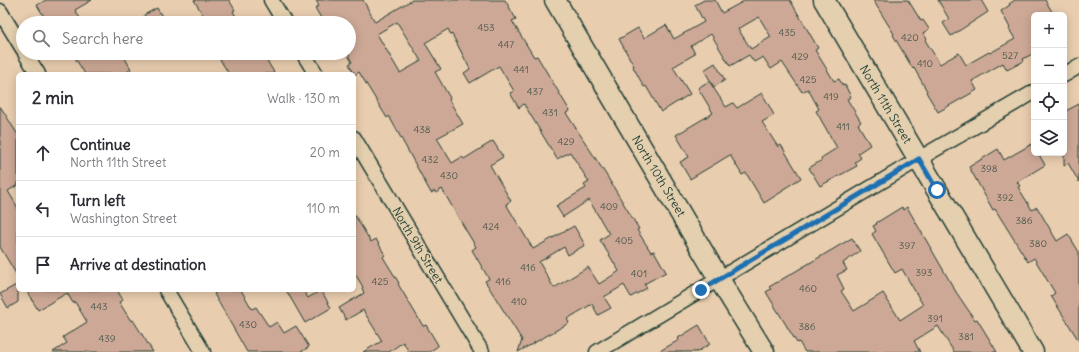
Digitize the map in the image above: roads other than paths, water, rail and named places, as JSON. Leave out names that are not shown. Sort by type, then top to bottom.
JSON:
[{"type":"main road","name":"North 10th Street","points":[[555,0],[764,352]]},
{"type":"main road","name":"North 11th Street","points":[[824,0],[1033,352]]},
{"type":"street","points":[[271,0],[281,16]]},
{"type":"street","points":[[0,11],[16,37]]},
{"type":"street","points":[[29,60],[37,72]]},
{"type":"street","points":[[307,60],[315,72]]},
{"type":"street","points":[[1067,73],[1079,66]]},
{"type":"street","points":[[597,352],[1031,94]]},
{"type":"street","name":"North 9th Street","points":[[356,141],[482,352]]},
{"type":"street","points":[[167,292],[203,352]]}]
